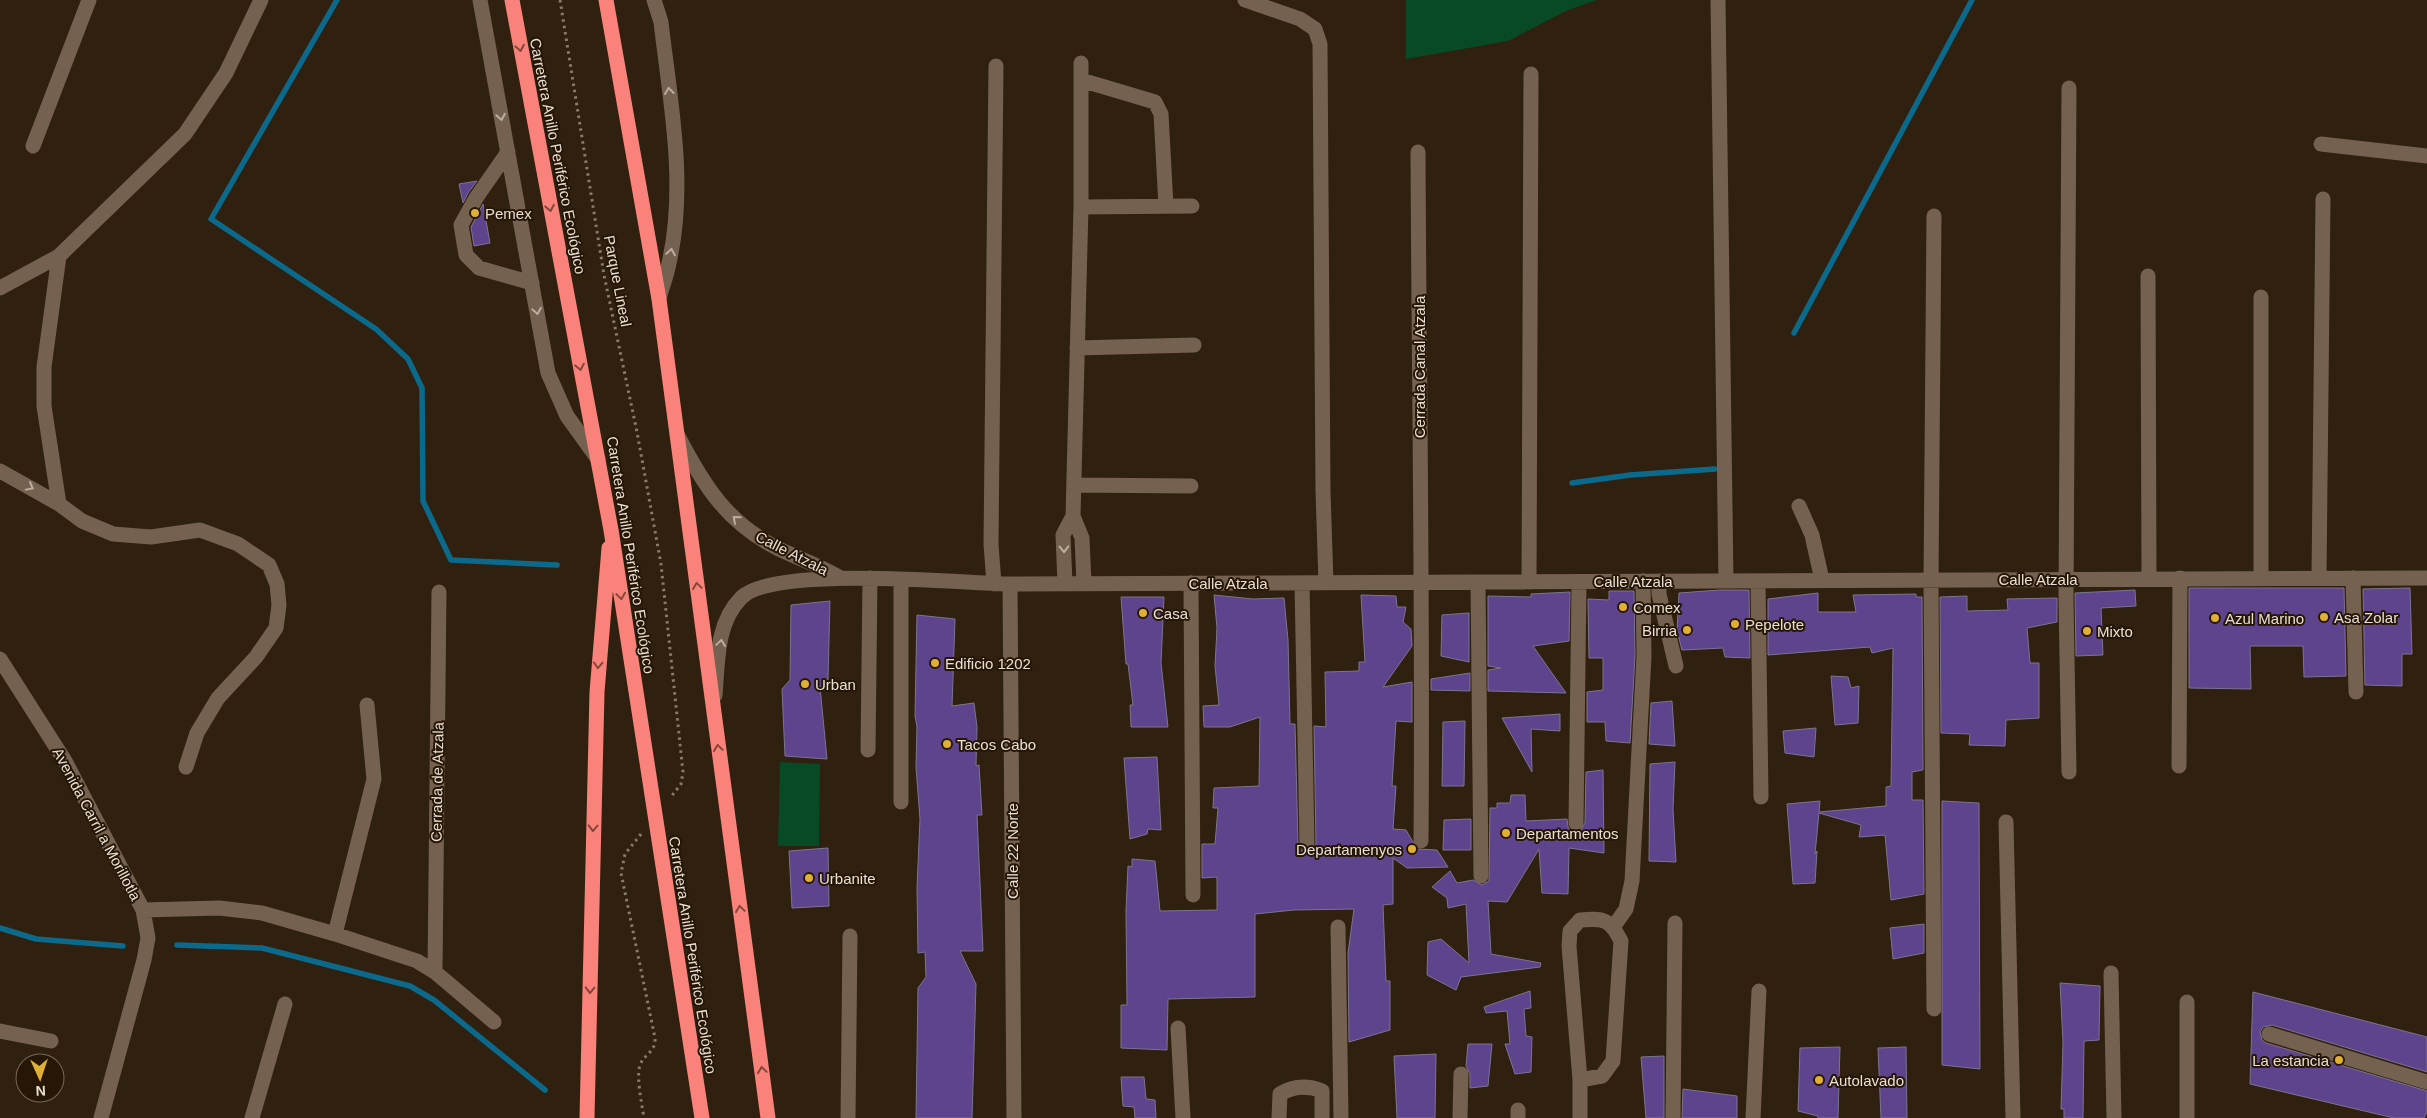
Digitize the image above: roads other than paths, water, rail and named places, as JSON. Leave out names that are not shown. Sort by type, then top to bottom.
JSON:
[{"type":"highway","name":"Carretera Anillo Periférico Ecológico","points":[[512,0],[611,530],[702,1118]]},
{"type":"highway","points":[[606,0],[659,300],[768,1118]]},
{"type":"highway","points":[[586,1118],[597,692],[611,530]]},
{"type":"street","points":[[33,146],[89,0]]},
{"type":"street","points":[[0,288],[59,256],[185,134],[226,73],[261,0]]},
{"type":"street","points":[[480,0],[548,373],[567,416],[598,459]]},
{"type":"street","points":[[654,0],[661,22],[677,177],[675,227],[669,263],[659,300]]},
{"type":"street","points":[[1245,0],[1300,19],[1315,29],[1320,44],[1323,481],[1326,583]]},
{"type":"street","points":[[1718,0],[1726,581]]},
{"type":"street","points":[[1081,63],[1081,207],[1073,516],[1082,538],[1084,584]]},
{"type":"street","points":[[994,584],[991,544],[996,66]]},
{"type":"street","points":[[1528,582],[1531,74]]},
{"type":"street","points":[[1082,80],[1155,102],[1161,114],[1166,206]]},
{"type":"street","points":[[2068,88],[2066,579],[2069,772]]},
{"type":"street","points":[[2321,144],[2427,156]]},
{"type":"street","points":[[508,152],[476,198],[461,225],[466,255],[479,268],[532,283]]},
{"type":"street","name":"Cerrada Canal Atzala","points":[[1418,152],[1422,582],[1421,841]]},
{"type":"street","points":[[2319,578],[2323,199]]},
{"type":"street","points":[[1081,207],[1192,206]]},
{"type":"street","points":[[1934,216],[1931,580],[1934,1009]]},
{"type":"street","points":[[59,256],[49,317],[44,377],[44,406],[60,504]]},
{"type":"street","points":[[2148,276],[2149,579]]},
{"type":"street","points":[[2260,297],[2261,578]]},
{"type":"street","points":[[1078,348],[1194,345]]},
{"type":"street","name":"Calle Atzala","points":[[676,432],[704,484],[733,517],[750,531],[779,549],[814,563],[838,577]]},
{"type":"street","points":[[0,471],[60,504],[82,521],[113,534],[151,537],[200,530],[238,544],[269,565],[277,584],[279,606],[276,628],[256,657],[218,698],[197,733],[186,767]]},
{"type":"street","points":[[1074,485],[1191,486]]},
{"type":"street","points":[[1799,506],[1812,535],[1822,580]]},
{"type":"street","points":[[1065,584],[1063,535],[1073,516]]},
{"type":"street","name":"Calle Atzala","points":[[713,709],[724,624],[740,598],[760,586],[838,577],[994,584],[2427,578]]},
{"type":"street","points":[[868,750],[870,578]]},
{"type":"street","points":[[2179,766],[2180,578]]},
{"type":"street","points":[[2353,578],[2356,692]]},
{"type":"street","points":[[901,580],[901,802]]},
{"type":"street","points":[[1614,926],[1626,909],[1632,880],[1644,656],[1643,581]]},
{"type":"street","points":[[1659,581],[1659,594],[1676,666]]},
{"type":"street","points":[[1758,581],[1762,797]]},
{"type":"street","points":[[1478,582],[1481,876]]},
{"type":"street","points":[[1576,823],[1578,582]]},
{"type":"street","points":[[1192,583],[1193,895]]},
{"type":"street","points":[[1302,583],[1307,844]]},
{"type":"street","name":"Calle 22 Norte","points":[[1010,584],[1014,1118]]},
{"type":"street","name":"Cerrada de Atzala","points":[[435,972],[439,592]]},
{"type":"street","name":"Avenida Carril a Morillotla","points":[[0,659],[65,761],[143,910],[148,938],[144,960],[101,1118]]},
{"type":"street","points":[[336,934],[374,779],[367,705]]},
{"type":"street","points":[[2006,822],[2013,1118]]},
{"type":"street","points":[[143,910],[219,908],[262,914],[336,934],[417,961],[435,972],[494,1022]]},
{"type":"street","points":[[1580,1080],[1602,1076],[1613,1061],[1621,941],[1614,926],[1598,918],[1580,920],[1570,930],[1569,946],[1580,1080],[1580,1118]]},
{"type":"street","points":[[1673,1118],[1675,923]]},
{"type":"street","points":[[1338,927],[1341,1118]]},
{"type":"street","points":[[848,1118],[850,936]]},
{"type":"street","points":[[2111,972],[2114,1118]]},
{"type":"street","points":[[1753,1118],[1759,991]]},
{"type":"street","points":[[2186,1118],[2187,1002]]},
{"type":"street","points":[[252,1118],[285,1004]]},
{"type":"street","points":[[1178,1028],[1184,1118]]},
{"type":"street","points":[[0,1031],[51,1041]]},
{"type":"street","points":[[2269,1034],[2427,1082]]},
{"type":"street","points":[[1460,1118],[1461,1074]]},
{"type":"street","points":[[1280,1118],[1280,1094],[1291,1088],[1313,1088],[1322,1091],[1322,1118]]},
{"type":"waterway","points":[[337,0],[211,219],[376,329],[408,359],[422,388],[423,501],[451,560],[557,565]]},
{"type":"waterway","points":[[1794,333],[1972,0]]},
{"type":"waterway","points":[[1572,483],[1630,475],[1715,469]]},
{"type":"waterway","points":[[0,928],[36,939],[123,946]]},
{"type":"waterway","points":[[177,945],[262,948],[410,986],[434,1000],[545,1090]]},
{"type":"place","name":"Pemex","points":[[475,213]]},
{"type":"place","name":"Comex","points":[[1623,607]]},
{"type":"place","name":"Casa","points":[[1143,613]]},
{"type":"place","name":"Asa Zolar","points":[[2324,617]]},
{"type":"place","name":"Azul Marino","points":[[2215,618]]},
{"type":"place","name":"Pepelote","points":[[1735,624]]},
{"type":"place","name":"Birria","points":[[1687,630]]},
{"type":"place","name":"Mixto","points":[[2087,631]]},
{"type":"place","name":"Edificio 1202","points":[[935,663]]},
{"type":"place","name":"Urban","points":[[805,684]]},
{"type":"place","name":"Tacos Cabo","points":[[947,744]]},
{"type":"place","name":"Departamentos","points":[[1506,833]]},
{"type":"place","name":"Departamenyos","points":[[1412,849]]},
{"type":"place","name":"Urbanite","points":[[809,878]]},
{"type":"place","name":"La estancia","points":[[2339,1060]]},
{"type":"place","name":"Autolavado","points":[[1819,1080]]}]
